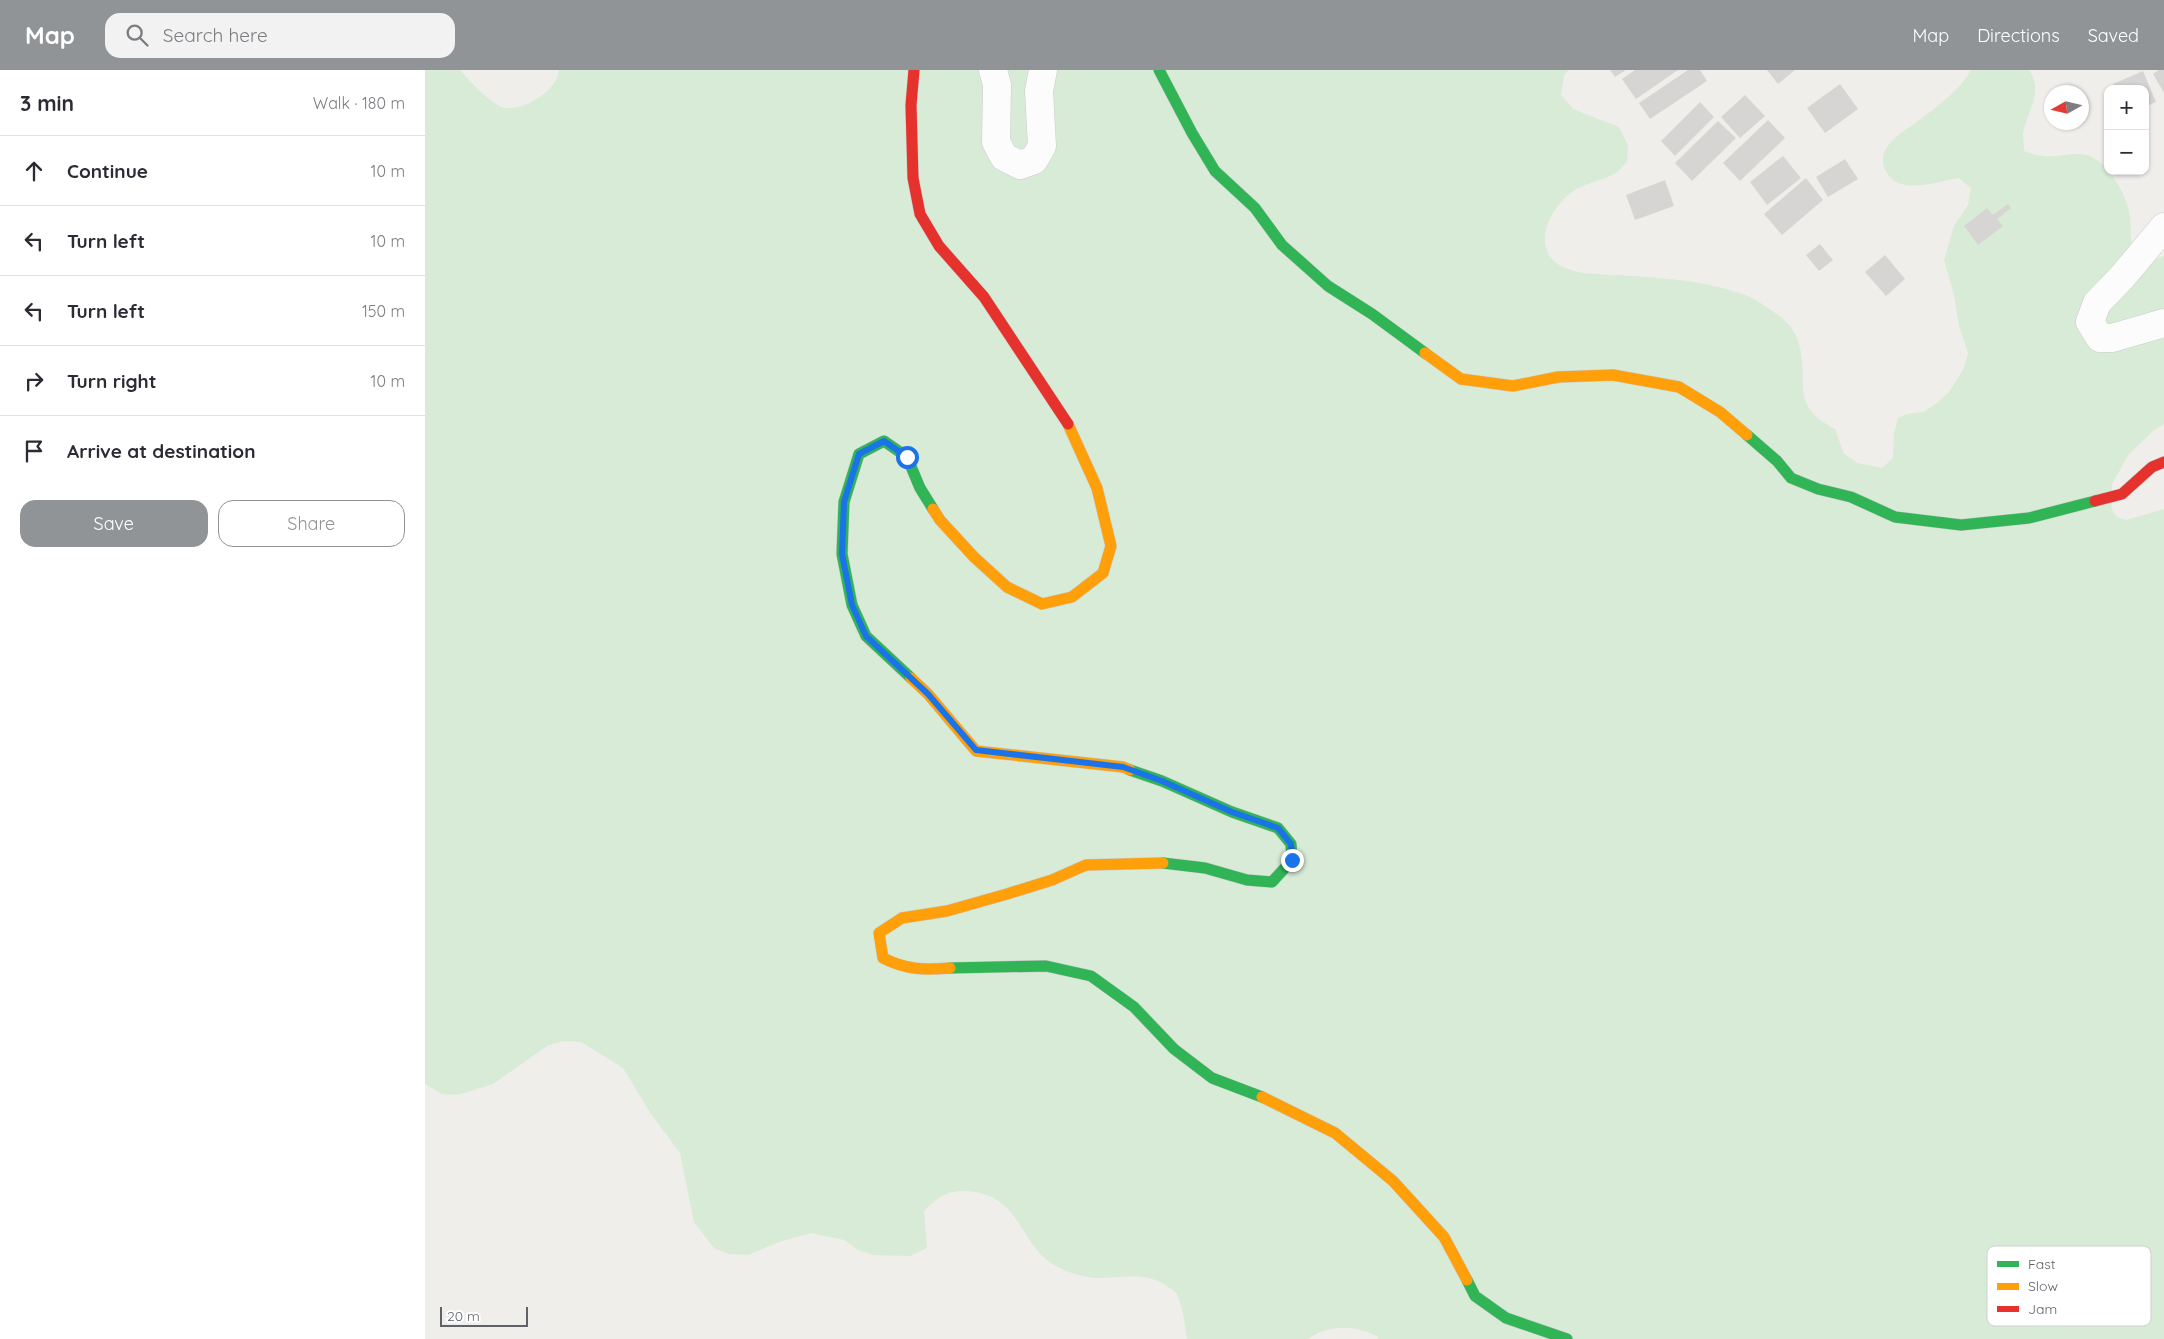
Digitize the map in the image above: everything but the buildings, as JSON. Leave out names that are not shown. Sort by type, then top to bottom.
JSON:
[{"type":"street","points":[[914,70],[911,105],[913,178],[920,214],[939,246],[984,297],[1065,418],[1097,488],[1111,546],[1103,572],[1086,588],[1072,597],[1042,604],[1007,587],[974,557],[940,520],[920,488],[907,457],[884,441],[859,454],[844,502],[842,554],[852,605],[866,636],[928,694],[976,750],[1123,767],[1162,781],[1232,812],[1278,828],[1291,844],[1292,860],[1272,882],[1247,880],[1205,868],[1163,863],[1086,865],[1052,880],[973,904],[947,911],[902,918],[879,933],[883,958],[897,965],[917,970],[1046,966],[1091,976],[1134,1007],[1174,1049],[1212,1078],[1256,1094],[1335,1133],[1393,1181],[1444,1237],[1475,1296],[1506,1318],[1567,1339]]},
{"type":"street","points":[[993,70],[997,85],[996,142],[1004,157],[1021,165],[1033,160],[1042,146],[1039,91],[1043,70]]},
{"type":"street","points":[[1159,70],[1192,133],[1215,171],[1255,208],[1282,245],[1327,286],[1372,314],[1461,379],[1513,386],[1558,377],[1613,375],[1679,387],[1720,412],[1777,461],[1791,478],[1818,490],[1851,497],[1895,517],[1961,526],[2029,518],[2122,494],[2151,467],[2164,462]]},
{"type":"street","points":[[2164,227],[2097,303],[2090,322],[2100,338],[2112,338],[2164,323]]},
{"type":"green space","points":[[425,70],[460,70],[493,102],[505,108],[513,108],[539,98],[553,85],[559,70],[1568,70],[1564,76],[1561,95],[1573,109],[1619,127],[1628,145],[1627,162],[1614,174],[1582,186],[1561,202],[1547,225],[1545,234],[1547,250],[1551,258],[1561,266],[1582,273],[1644,277],[1705,284],[1748,296],[1758,302],[1784,320],[1796,336],[1803,369],[1803,391],[1811,410],[1820,420],[1835,429],[1844,454],[1858,463],[1882,468],[1893,458],[1894,433],[1898,418],[1907,414],[1923,412],[1937,403],[1949,392],[1963,370],[1966,361],[1968,353],[1959,326],[1954,295],[1944,260],[1954,226],[1968,205],[1971,188],[1959,178],[1930,184],[1901,184],[1893,180],[1887,173],[1883,164],[1883,155],[1900,134],[1929,113],[1962,84],[1971,70],[2029,70],[2035,87],[2035,95],[2024,127],[2024,151],[2040,156],[2080,154],[2089,156],[2104,165],[2104,175],[2112,175],[2123,193],[2130,216],[2133,249],[2148,262],[2164,256],[2164,424],[2153,431],[2129,454],[2112,484],[2112,510],[2117,517],[2126,520],[2164,509],[2164,1339],[1378,1339],[1377,1336],[1368,1332],[1342,1328],[1324,1331],[1308,1339],[1187,1339],[1181,1305],[1177,1294],[1173,1290],[1160,1282],[1142,1277],[1090,1277],[1058,1267],[1035,1248],[1010,1211],[999,1201],[985,1194],[959,1191],[948,1193],[933,1202],[924,1211],[927,1248],[910,1256],[873,1255],[858,1250],[844,1240],[811,1233],[779,1242],[748,1255],[729,1254],[714,1248],[694,1222],[680,1153],[651,1114],[623,1068],[581,1042],[563,1041],[547,1046],[493,1084],[458,1095],[442,1094],[425,1084]]},
{"type":"traffic: fast","points":[[1159,70],[1192,133],[1215,171],[1255,208],[1282,245],[1328,286],[1372,314],[1425,353]]},
{"type":"traffic: fast","points":[[1747,435],[1777,461],[1791,478],[1818,489],[1851,497],[1895,517],[1961,525],[2029,518],[2095,501]]},
{"type":"traffic: fast","points":[[911,678],[866,636],[852,605],[842,554],[844,502],[859,454],[884,441],[907,457],[920,488],[933,509]]},
{"type":"traffic: fast","points":[[1130,770],[1162,781],[1232,812],[1278,828],[1291,844],[1292,860],[1272,882],[1247,880],[1205,868],[1163,863]]},
{"type":"traffic: fast","points":[[950,968],[1046,966],[1091,976],[1134,1007],[1174,1049],[1212,1078],[1262,1097]]},
{"type":"traffic: fast","points":[[1467,1280],[1475,1296],[1506,1318],[1567,1339]]},
{"type":"traffic: slow","points":[[1425,353],[1461,379],[1513,386],[1558,377],[1613,375],[1679,387],[1720,412],[1747,435]]},
{"type":"traffic: slow","points":[[933,509],[940,520],[974,557],[1007,587],[1042,604],[1072,597],[1103,573],[1111,546],[1097,488],[1068,424]]},
{"type":"traffic: slow","points":[[911,678],[928,694],[976,751],[1123,767],[1130,770]]},
{"type":"traffic: slow","points":[[950,968],[915,968],[900,965],[883,958],[879,933],[902,918],[947,911],[1007,894],[1052,880],[1086,865],[1163,863]]},
{"type":"traffic: slow","points":[[1262,1097],[1335,1133],[1393,1181],[1444,1237],[1467,1280]]},
{"type":"traffic: jam","points":[[914,70],[911,105],[913,178],[920,214],[939,246],[984,297],[1068,424]]},
{"type":"traffic: jam","points":[[2095,501],[2122,494],[2152,467],[2164,462]]},
{"type":"route","points":[[907,457],[884,441],[859,454],[844,502],[842,554],[852,605],[866,636],[928,694],[976,750],[1123,767],[1162,781],[1232,812],[1278,828],[1291,844],[1292,860]]}]
